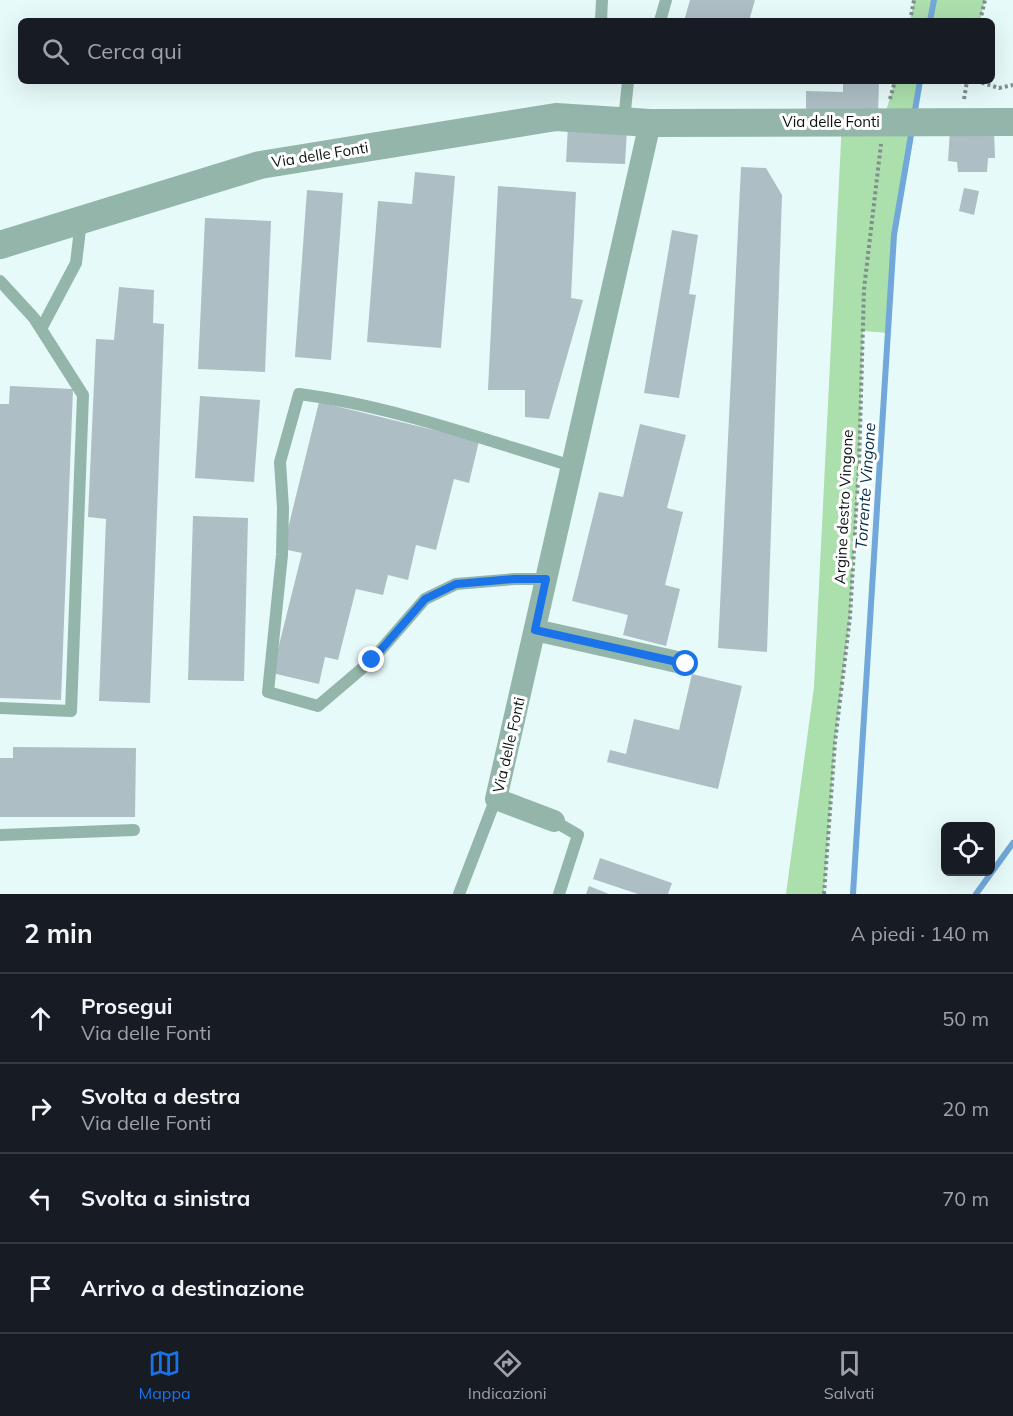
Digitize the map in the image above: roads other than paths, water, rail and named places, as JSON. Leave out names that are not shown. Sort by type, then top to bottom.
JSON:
[{"type":"street","name":"Via delle Fonti","points":[[0,245],[260,165],[556,117],[637,122],[1013,122]]},
{"type":"street","name":"Via delle Fonti","points":[[554,821],[496,798],[572,466],[637,122]]},
{"type":"street","points":[[535,630],[686,664]]},
{"type":"lane","points":[[601,18],[602,0]]},
{"type":"lane","points":[[661,18],[666,0]]},
{"type":"lane","points":[[628,84],[637,122]]},
{"type":"lane","points":[[41,329],[76,262],[81,220]]},
{"type":"lane","points":[[0,281],[34,318],[83,395],[72,711],[0,708]]},
{"type":"lane","points":[[546,579],[456,584],[425,599],[372,660],[318,706],[268,692],[282,555],[283,508],[280,462],[299,394],[332,398],[434,423],[572,466]]},
{"type":"lane","points":[[459,894],[496,798]]},
{"type":"lane","points":[[554,821],[578,835],[559,894]]},
{"type":"lane","points":[[0,835],[134,830]]},
{"type":"waterway","name":"Torrente Vingone","points":[[931,18],[934,0]]},
{"type":"waterway","name":"Torrente Vingone","points":[[914,116],[919,84]]},
{"type":"waterway","name":"Torrente Vingone","points":[[853,894],[894,235],[912,129]]},
{"type":"waterway","points":[[976,894],[1013,843]]}]
